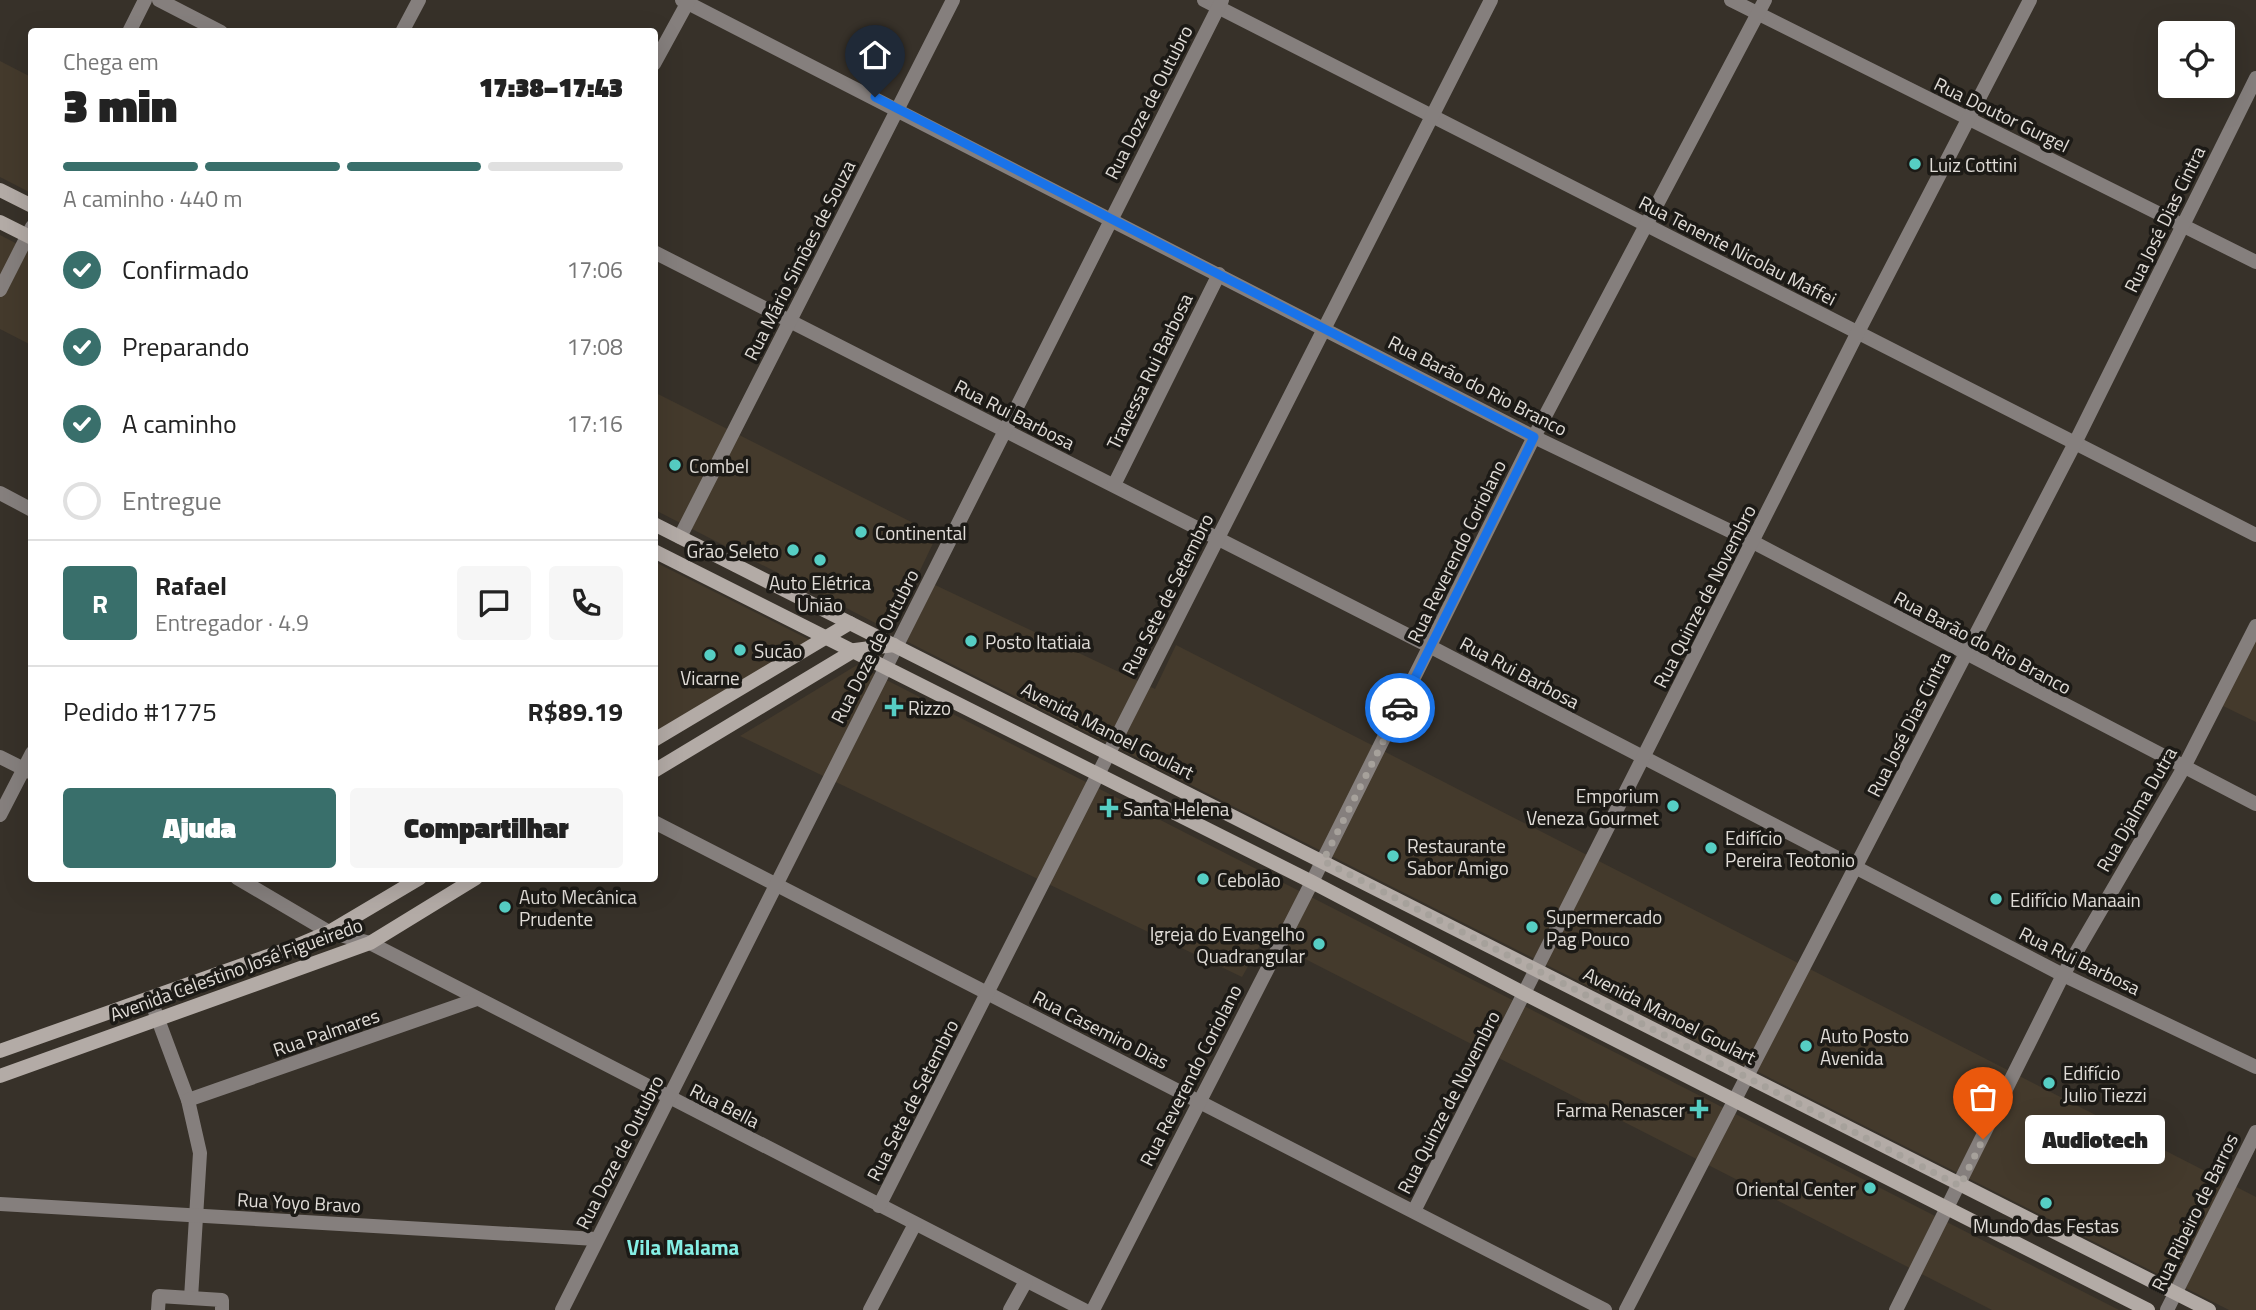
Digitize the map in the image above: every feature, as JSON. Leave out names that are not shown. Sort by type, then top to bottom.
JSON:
[{"type":"main road","points":[[0,190],[28,204]]},
{"type":"main road","points":[[0,222],[28,233]]},
{"type":"main road","name":"Avenida Manoel Goulart","points":[[658,526],[2209,1310]]},
{"type":"main road","points":[[658,553],[885,665],[1312,882],[1525,995],[1950,1207],[2148,1310]]},
{"type":"main road","points":[[658,738],[850,623],[855,650]]},
{"type":"main road","points":[[658,769],[855,650],[895,645]]},
{"type":"main road","name":"Avenida Celestino José Figueiredo","points":[[0,1051],[329,932],[412,882]]},
{"type":"main road","name":"Avenida Celestino José Figueiredo","points":[[0,1076],[370,943],[469,882]]},
{"type":"street","points":[[131,28],[145,0]]},
{"type":"street","points":[[159,0],[213,28]]},
{"type":"street","points":[[404,28],[419,0]]},
{"type":"street","name":"Rua Mário Simões de Souza","points":[[680,537],[953,0]]},
{"type":"street","name":"Rua Tenente Nicolau Maffei","points":[[1203,0],[1220,4],[1645,225],[2256,535]]},
{"type":"street","name":"Rua Sete de Setembro","points":[[880,1206],[1491,0]]},
{"type":"street","name":"Rua Doutor Gurgel","points":[[1731,0],[2256,262]]},
{"type":"street","name":"Rua Reverendo Coriolano","points":[[1093,1310],[1323,861],[1534,437],[1765,0]]},
{"type":"street","name":"Rua Quinze de Novembro","points":[[1414,1211],[1858,332],[2030,0]]},
{"type":"street","points":[[658,56],[686,1]]},
{"type":"street","name":"Rua Barão do Rio Branco","points":[[686,1],[1534,437],[1753,542],[2183,769],[2256,804]]},
{"type":"street","name":"Rua Doze de Outubro","points":[[562,1310],[1220,4]]},
{"type":"street","name":"Rua José Dias Cintra","points":[[1626,1310],[2075,443],[2256,78]]},
{"type":"street","points":[[0,290],[28,238]]},
{"type":"street","name":"Rua Rui Barbosa","points":[[658,254],[1431,647],[2063,975],[2256,1067]]},
{"type":"street","name":"Travessa Rui Barbosa","points":[[1114,485],[1219,274]]},
{"type":"street","points":[[0,493],[28,508]]},
{"type":"street","name":"Rua Djalma Dutra","points":[[1896,1310],[1950,1207],[2063,975],[2183,769],[2256,626]]},
{"type":"street","points":[[0,757],[27,770],[0,815]]},
{"type":"street","name":"Rua Casemiro Dias","points":[[658,824],[1605,1310]]},
{"type":"street","name":"Rua Bella","points":[[243,882],[329,932],[370,943],[1084,1310]]},
{"type":"street","points":[[150,998],[188,1100],[200,1153],[191,1298]]},
{"type":"street","name":"Rua Palmares","points":[[188,1100],[477,999]]},
{"type":"street","name":"Rua Ribeiro de Barros","points":[[2167,1310],[2256,1132]]},
{"type":"street","name":"Rua Yoyo Bravo","points":[[0,1204],[596,1240]]},
{"type":"street","points":[[870,1310],[915,1224]]},
{"type":"street","points":[[1010,1310],[1026,1281]]},
{"type":"street","points":[[158,1310],[159,1296],[222,1300],[222,1310]]},
{"type":"shaded area","points":[[0,61],[28,75],[28,191],[0,177]]},
{"type":"shaded area","points":[[0,235],[28,249],[28,343],[0,329]]},
{"type":"shaded area","points":[[658,394],[937,535],[891,631],[658,512]]},
{"type":"shaded area","points":[[658,564],[810,640],[658,730]]},
{"type":"shaded area","points":[[933,584],[1155,689],[1176,645],[2256,1197],[2256,1310],[2229,1310],[904,640]]},
{"type":"shaded area","points":[[2256,635],[2256,722],[2221,705]]},
{"type":"shaded area","points":[[857,665],[2119,1310],[1992,1310],[1264,938],[1242,977],[740,736]]},
{"type":"way so far","points":[[1400,708],[1323,861],[1960,1186],[1983,1139]]},
{"type":"place","name":"Luiz Cottini","points":[[1915,164]]},
{"type":"place","name":"Combel","points":[[675,465]]},
{"type":"place","name":"Continental","points":[[861,532]]},
{"type":"place","name":"Grão Seleto","points":[[793,550]]},
{"type":"place","name":"Auto Elétrica União","points":[[820,560]]},
{"type":"place","name":"Posto Itatiaia","points":[[971,641]]},
{"type":"place","name":"Sucão","points":[[740,650]]},
{"type":"place","name":"Vicarne","points":[[710,655]]},
{"type":"place","name":"Rizzo","points":[[894,707]]},
{"type":"place","name":"Emporium Veneza Gourmet","points":[[1673,806]]},
{"type":"place","name":"Santa Helena","points":[[1109,808]]},
{"type":"place","name":"Edifício Pereira Teotonio","points":[[1711,848]]},
{"type":"place","name":"Restaurante Sabor Amigo","points":[[1393,856]]},
{"type":"place","name":"Cebolão","points":[[1203,879]]},
{"type":"place","name":"Edifício Manaain","points":[[1996,899]]},
{"type":"place","name":"Auto Mecânica Prudente","points":[[505,907]]},
{"type":"place","name":"Supermercado Pag Pouco","points":[[1532,927]]},
{"type":"place","name":"Igreja do Evangelho Quadrangular","points":[[1319,944]]},
{"type":"place","name":"Auto Posto Avenida","points":[[1806,1046]]},
{"type":"place","name":"Edifício Julio Tiezzi","points":[[2049,1083]]},
{"type":"place","name":"Farma Renascer","points":[[1699,1109]]},
{"type":"place","name":"Audiotech","points":[[1983,1139]]},
{"type":"place","name":"Oriental Center","points":[[1870,1188]]},
{"type":"place","name":"Mundo das Festas","points":[[2046,1203]]},
{"type":"district","name":"Vila Malama","points":[[683,1247]]},
{"type":"route","points":[[875,97],[1534,437],[1400,708]]}]
